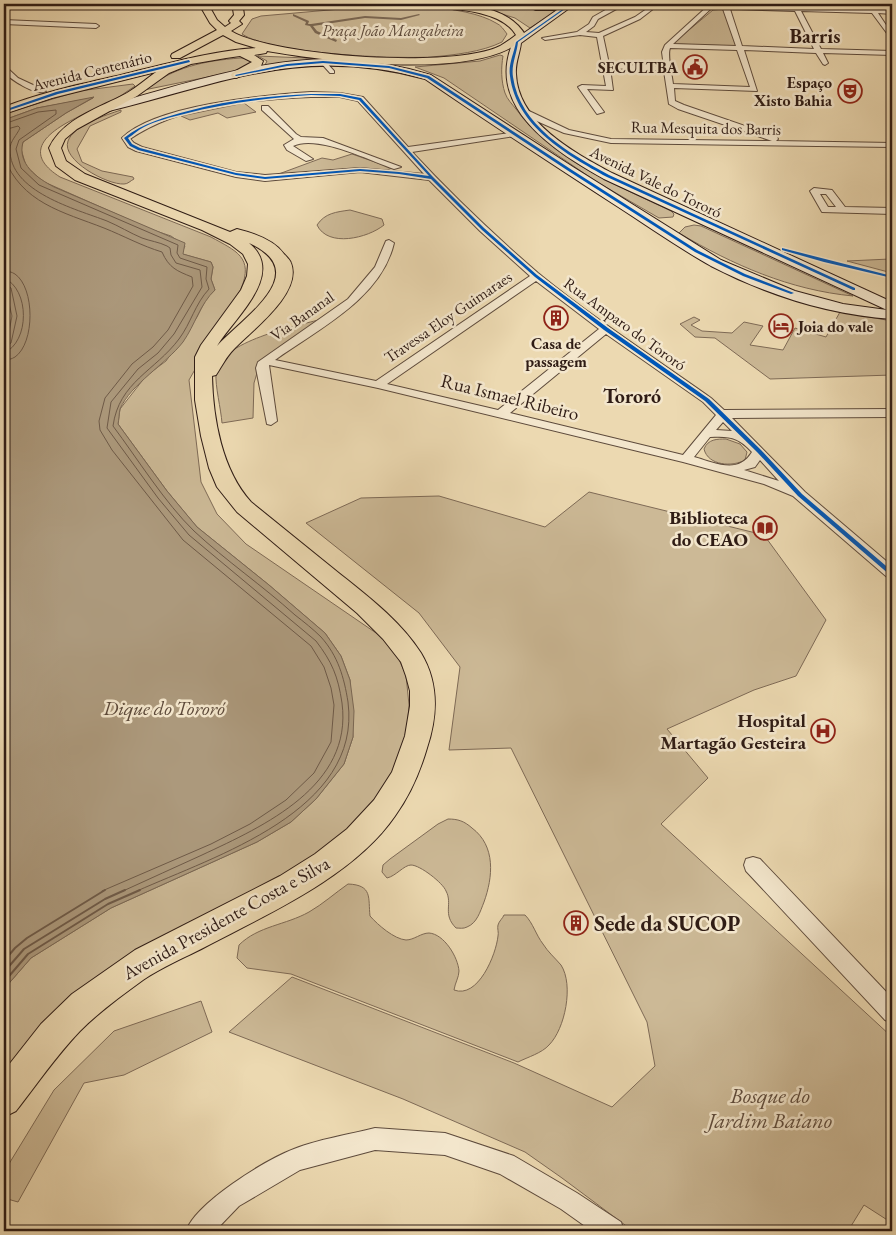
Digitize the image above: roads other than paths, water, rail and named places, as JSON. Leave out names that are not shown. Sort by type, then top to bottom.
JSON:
[{"type":"main road","points":[[203,4],[210,12],[213,22],[224,31],[247,43],[281,51]]},
{"type":"main road","points":[[224,31],[237,24],[234,22],[239,15],[238,8],[233,4]]},
{"type":"main road","points":[[242,52],[281,51],[375,60],[419,62],[455,60],[496,51],[517,42],[521,36],[520,31],[501,17],[467,8],[424,4]]},
{"type":"main road","name":"Avenida Centenário","points":[[4,110],[56,93],[184,58],[224,31]]},
{"type":"main road","points":[[184,58],[219,48],[234,49],[258,61],[257,64],[236,75]]},
{"type":"main road","name":"Avenida Centenário","points":[[4,103],[42,91],[184,58]]},
{"type":"main road","name":"Avenida Presidente Costa e Silva","points":[[4,1099],[62,1026],[94,996],[127,972],[290,886],[326,864],[358,838],[403,782],[414,754],[423,699],[419,676],[410,657],[393,634],[372,614],[244,507],[230,492],[218,465],[203,383],[203,365],[209,345],[249,290],[257,270],[256,261],[244,246],[194,222],[80,177],[61,163],[55,148],[60,137],[73,126],[133,94],[184,58]]},
{"type":"main road","points":[[375,60],[415,69],[428,77]]},
{"type":"main road","points":[[4,110],[42,91]]},
{"type":"main road","points":[[194,222],[236,233],[264,244],[276,253],[282,262],[284,271],[283,282],[278,295],[268,308],[221,353],[203,383]]},
{"type":"street","points":[[444,4],[450,4]]},
{"type":"street","points":[[527,4],[531,7],[542,8],[556,8],[566,4]]},
{"type":"street","points":[[517,42],[571,4]]},
{"type":"street","points":[[579,33],[592,25],[595,18],[619,4]]},
{"type":"street","points":[[713,4],[666,46],[672,102],[675,105],[787,143]]},
{"type":"street","points":[[869,4],[892,38]]},
{"type":"street","points":[[796,6],[826,63]]},
{"type":"street","points":[[671,86],[754,89],[726,9],[730,7],[796,6],[892,12]]},
{"type":"street","points":[[545,38],[579,33],[600,35],[612,28],[638,19],[650,9]]},
{"type":"street","points":[[4,22],[96,26]]},
{"type":"street","points":[[600,35],[610,88],[582,87],[600,112]]},
{"type":"street","name":"Avenida Vale do Tororó","points":[[517,42],[511,74],[518,102],[547,136],[576,158],[608,176],[892,307]]},
{"type":"street","points":[[666,46],[892,53]]},
{"type":"street","points":[[323,62],[332,72]]},
{"type":"street","name":"Avenida Presidente Costa e Silva","points":[[109,108],[172,90],[287,65],[323,62],[388,67],[428,77]]},
{"type":"street","points":[[605,66],[669,69]]},
{"type":"street","points":[[4,67],[7,73],[21,83],[42,91]]},
{"type":"street","name":"Avenida Vale do Tororó","points":[[428,77],[514,134],[720,264],[778,289],[844,308],[892,316]]},
{"type":"street","name":"Rua Amparo do Tororó","points":[[432,178],[360,170],[274,179],[254,177],[139,149],[131,146],[126,138],[139,128],[194,110],[282,96],[336,95],[360,99],[462,209],[536,276],[606,329],[707,400],[723,414],[800,495]]},
{"type":"street","points":[[265,108],[293,136],[300,139],[320,140],[432,178]]},
{"type":"street","name":"Rua Mesquita dos Barris","points":[[526,113],[559,129],[593,139],[611,141],[892,145]]},
{"type":"street","points":[[407,150],[514,134]]},
{"type":"street","points":[[300,139],[288,145],[309,160]]},
{"type":"street","points":[[842,210],[892,211]]},
{"type":"street","points":[[660,227],[696,217]]},
{"type":"street","name":"Via Bananal","points":[[271,421],[262,368],[265,361],[352,301],[361,292],[380,264],[389,243]]},
{"type":"street","name":"Travessa Eloy Guimaraes","points":[[378,384],[536,276]]},
{"type":"street","points":[[501,414],[606,329]]},
{"type":"street","name":"Rua Ismael Ribeiro","points":[[265,361],[378,384],[686,459],[769,481],[800,495]]},
{"type":"street","points":[[686,459],[723,414],[892,413]]},
{"type":"street","points":[[706,434],[725,433],[746,438]]},
{"type":"street","points":[[730,471],[751,464],[759,451]]},
{"type":"street","points":[[800,495],[892,574]]},
{"type":"street","points":[[753,865],[892,1013]]},
{"type":"street","points":[[198,1231],[231,1198],[296,1160],[374,1139],[445,1144],[506,1164],[569,1201],[612,1231]]},
{"type":"water","name":"Dique do Tororó","points":[[94,97],[23,142],[22,150],[26,164],[35,175],[54,187],[185,243],[183,254],[211,262],[213,267],[211,279],[215,290],[201,308],[183,342],[125,400],[120,409],[118,424],[167,491],[197,527],[325,633],[341,656],[350,680],[354,711],[353,737],[344,764],[316,799],[291,822],[257,842],[111,908],[31,958],[4,989],[4,358],[12,316],[4,282],[4,120],[37,108]]},
{"type":"waterway","points":[[294,15],[308,22],[306,24],[311,25]]},
{"type":"waterway","points":[[311,25],[365,17],[401,19],[419,15]]},
{"type":"waterway","points":[[311,25],[316,32],[336,41]]},
{"type":"place","name":"SECULTBA","points":[[695,67]]},
{"type":"place","name":"Espaço Xisto Bahia","points":[[850,91]]},
{"type":"place","name":"Casa de passagem","points":[[556,318]]},
{"type":"place","name":"Joia do vale","points":[[781,326]]},
{"type":"place","name":"Biblioteca do CEAO","points":[[765,528]]},
{"type":"place","name":"Hospital Martagão Gesteira","points":[[823,731]]},
{"type":"place","name":"Sede da SUCOP","points":[[576,923]]},
{"type":"district","name":"Barris","points":[[815,36]]},
{"type":"district","name":"Tororó","points":[[632,396]]},
{"type":"park label","name":"Praça João Mangabeira","points":[[393,30]]},
{"type":"park label","name":"Bosque do Jardim Baiano","points":[[770,1108]]}]
